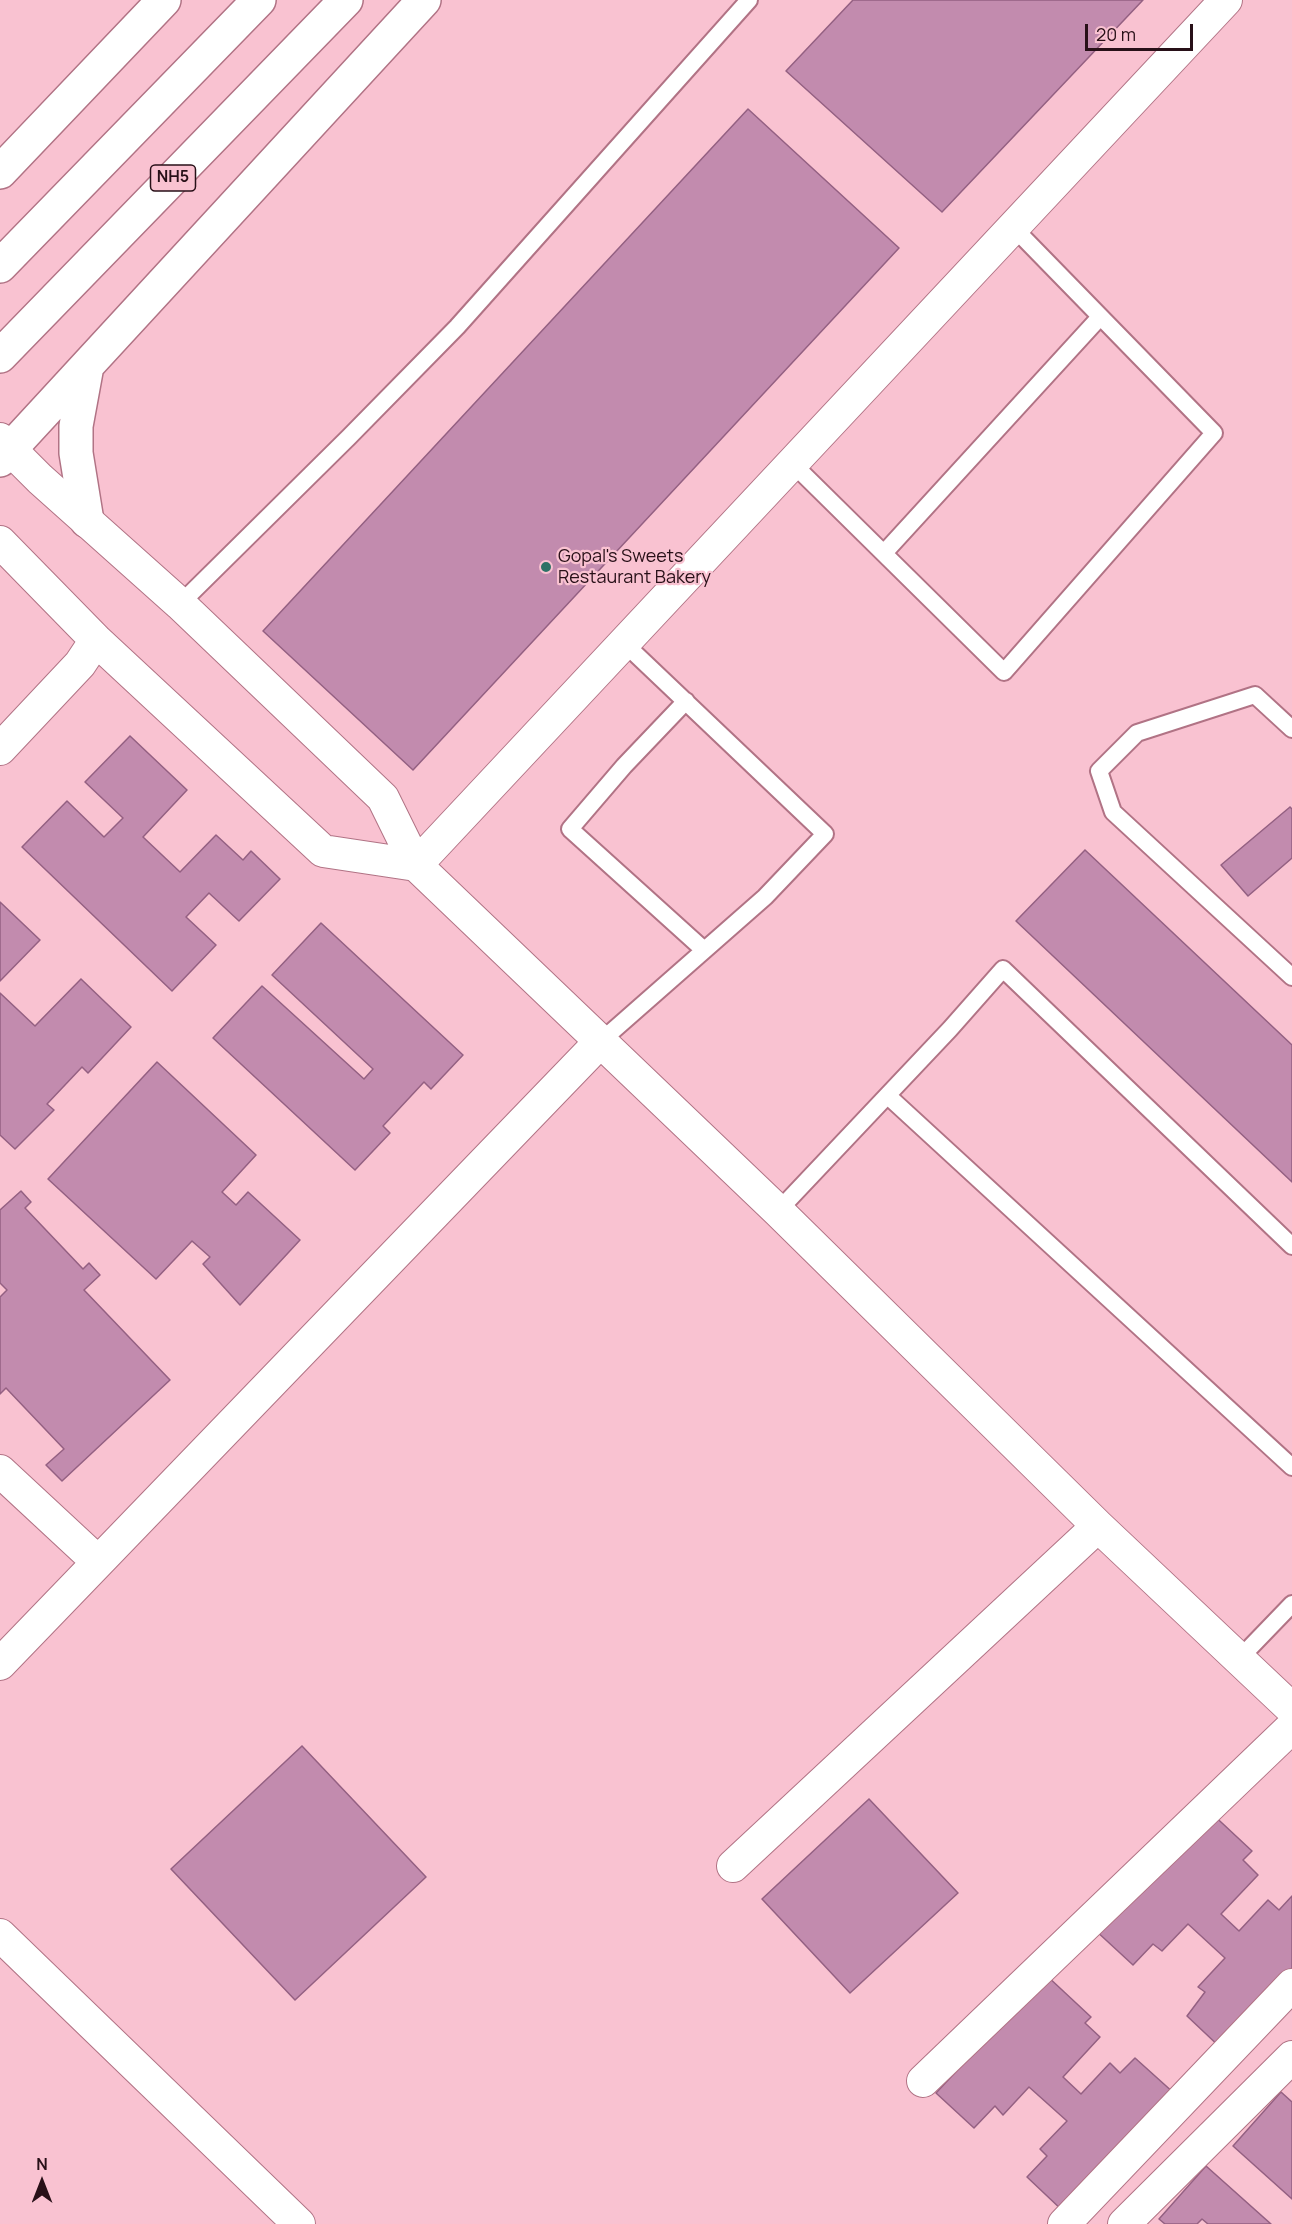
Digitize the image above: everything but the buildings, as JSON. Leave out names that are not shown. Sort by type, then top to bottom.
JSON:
[{"type":"main road","points":[[0,172],[164,0]]},
{"type":"main road","points":[[0,266],[259,0]]},
{"type":"main road","name":"NH5","points":[[0,356],[346,0]]},
{"type":"main road","points":[[4,449],[87,366],[424,0]]},
{"type":"main road","points":[[87,366],[76,426],[76,453],[87,520]]},
{"type":"street","points":[[416,865],[1226,0]]},
{"type":"street","points":[[4,449],[180,604],[383,798],[416,865],[778,1211],[1098,1526],[1292,1709]]},
{"type":"street","points":[[0,542],[96,640],[323,851],[416,865]]},
{"type":"street","points":[[0,749],[80,664],[96,640]]},
{"type":"street","points":[[0,1664],[600,1042]]},
{"type":"street","points":[[0,1471],[98,1562]]},
{"type":"street","points":[[733,1866],[1098,1526]]},
{"type":"street","points":[[923,2080],[1292,1726]]},
{"type":"street","points":[[0,1935],[299,2224]]},
{"type":"street","points":[[1064,2224],[1292,1985]]},
{"type":"street","points":[[1124,2224],[1292,2057]]},
{"type":"lane","points":[[180,604],[457,327],[749,0]]},
{"type":"lane","points":[[792,463],[1004,672],[1214,433],[1013,227]]},
{"type":"lane","points":[[884,554],[1100,316]]},
{"type":"lane","points":[[600,1042],[765,897],[825,834],[624,643]]},
{"type":"lane","points":[[1292,729],[1255,695],[1137,733],[1099,771],[1113,812],[1292,977]]},
{"type":"lane","points":[[686,701],[624,766],[570,829],[704,950]]},
{"type":"lane","points":[[778,1211],[888,1096],[1003,969],[1292,1246]]},
{"type":"lane","points":[[888,1096],[1292,1467]]},
{"type":"lane","points":[[1239,1659],[1292,1604]]},
{"type":"place","name":"Gopal's Sweets Restaurant Bakery","points":[[546,567]]}]
